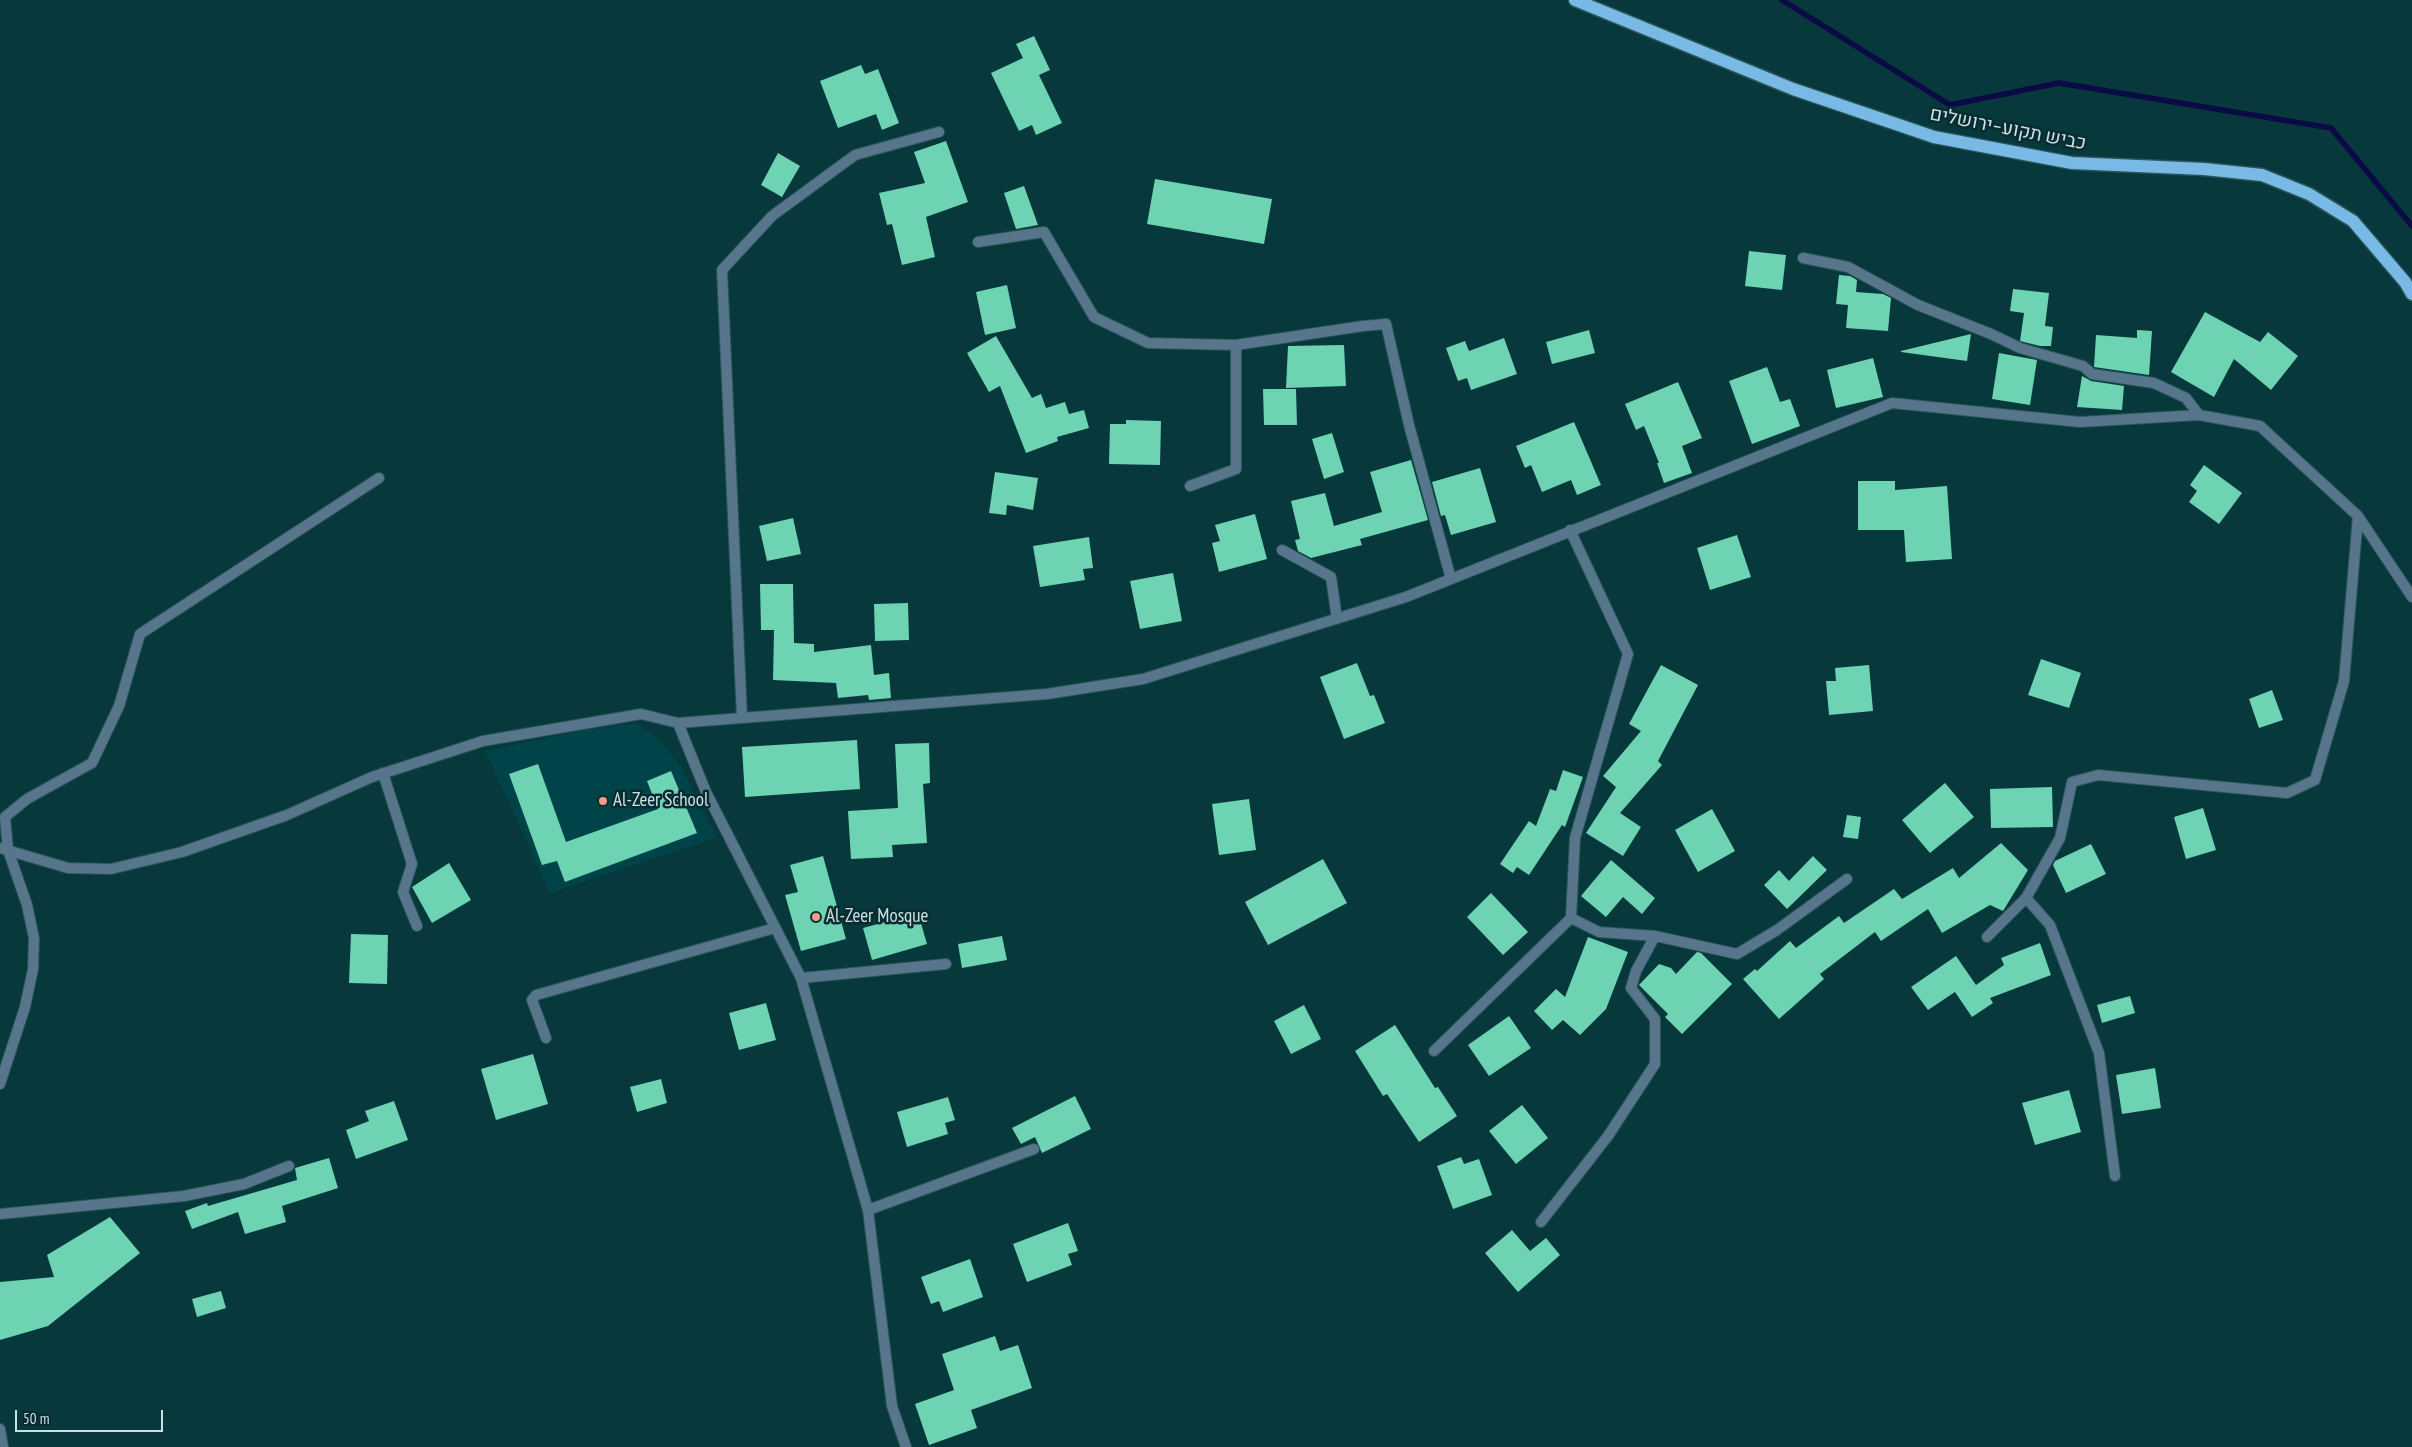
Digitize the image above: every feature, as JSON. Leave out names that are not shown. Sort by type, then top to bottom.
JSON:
[{"type":"main road","name":"כביש תקוע–ירושלים","points":[[1575,0],[1794,90],[1934,137],[2072,163],[2204,169],[2262,175],[2309,194],[2353,221],[2405,282],[2412,294]]},
{"type":"street","points":[[742,718],[722,270],[772,216],[855,155],[939,132]]},
{"type":"street","points":[[978,242],[1044,232],[1094,317],[1148,343],[1236,345],[1386,324],[1409,425],[1451,579]]},
{"type":"street","points":[[1804,258],[1848,267],[1918,305],[1991,334],[2020,348],[2083,366],[2092,374],[2154,383],[2186,398],[2199,415]]},
{"type":"street","points":[[1190,486],[1236,469],[1236,345]]},
{"type":"street","points":[[4,849],[68,868],[111,868],[191,849],[288,815],[383,773],[492,740],[641,714],[678,723],[1046,694],[1144,679],[1406,597],[1892,403],[2080,422],[2199,415],[2260,426],[2358,516],[2412,597]]},
{"type":"street","points":[[0,1084],[25,1007],[33,969],[34,946],[28,905],[4,849],[5,817],[27,799],[92,763],[119,706],[140,634],[379,478]]},
{"type":"street","points":[[1987,937],[2026,898],[2060,838],[2072,782],[2098,775],[2287,793],[2315,780],[2344,681],[2358,516]]},
{"type":"street","points":[[1434,1051],[1571,918],[1575,838],[1628,654],[1570,530]]},
{"type":"street","points":[[1282,550],[1331,577],[1337,619]]},
{"type":"street","points":[[678,723],[706,792],[801,978],[868,1210],[892,1406],[906,1447]]},
{"type":"street","points":[[383,773],[412,864],[403,892],[417,926]]},
{"type":"street","points":[[1571,918],[1599,932],[1655,936],[1737,954],[1777,930],[1847,879]]},
{"type":"street","points":[[2026,898],[2050,925],[2099,1052],[2116,1176]]},
{"type":"street","points":[[546,1038],[532,1000],[536,995],[775,928]]},
{"type":"street","points":[[1541,1222],[1608,1136],[1655,1064],[1655,1019],[1631,988],[1636,970],[1655,936]]},
{"type":"street","points":[[801,978],[946,964]]},
{"type":"street","points":[[868,1210],[1034,1149]]},
{"type":"street","points":[[0,1214],[184,1196],[244,1184],[289,1166]]},
{"type":"street","points":[[0,1429],[3,1447]]},
{"type":"shaded area","name":"Al-Zeer School","points":[[634,723],[657,737],[680,765],[717,838],[550,893],[485,751],[594,728]]},
{"type":"building","points":[[1034,36],[1050,70],[1039,75],[1062,123],[1036,135],[1032,125],[1019,131],[991,73],[1023,58],[1016,44]]},
{"type":"building","points":[[861,65],[865,74],[878,69],[899,123],[882,130],[876,114],[838,128],[820,81]]},
{"type":"building","points":[[946,141],[968,202],[926,217],[935,257],[902,265],[892,224],[887,225],[879,193],[925,183],[914,152]]},
{"type":"building","points":[[778,153],[800,166],[782,197],[761,185]]},
{"type":"building","points":[[1155,179],[1272,199],[1264,244],[1147,224]]},
{"type":"building","points":[[1024,186],[1038,225],[1016,229],[1004,193]]},
{"type":"building","points":[[1749,251],[1786,255],[1782,290],[1745,286]]},
{"type":"building","points":[[1839,275],[1850,276],[1857,280],[1856,292],[1883,294],[1891,298],[1888,331],[1846,328],[1848,305],[1836,304]]},
{"type":"building","points":[[1007,285],[1016,328],[985,335],[976,292]]},
{"type":"building","points":[[2013,289],[2049,293],[2045,326],[2053,327],[2051,346],[2040,346],[2020,341],[2024,313],[2010,311]]},
{"type":"building","points":[[2205,312],[2260,342],[2268,332],[2298,356],[2271,390],[2234,359],[2214,397],[2171,372]]},
{"type":"building","points":[[1589,330],[1595,353],[1552,364],[1546,342]]},
{"type":"building","points":[[2137,330],[2152,331],[2149,375],[2094,367],[2096,335],[2137,338]]},
{"type":"building","points":[[1971,334],[1967,361],[1901,352],[1901,351]]},
{"type":"building","points":[[996,336],[1032,398],[1041,394],[1046,408],[1065,402],[1069,414],[1084,410],[1089,428],[1057,437],[1058,441],[1026,453],[1000,386],[989,392],[967,353]]},
{"type":"building","points":[[1504,338],[1517,374],[1471,390],[1467,378],[1458,381],[1446,348],[1465,341],[1469,351]]},
{"type":"building","points":[[1344,345],[1346,386],[1286,388],[1288,346]]},
{"type":"building","points":[[1999,353],[2037,360],[2030,405],[1992,399]]},
{"type":"building","points":[[1873,358],[1883,397],[1836,408],[1827,370]]},
{"type":"building","points":[[1767,367],[1780,402],[1790,399],[1800,426],[1752,444],[1729,381]]},
{"type":"building","points":[[2082,376],[2091,381],[2124,386],[2122,410],[2077,407]]},
{"type":"building","points":[[1678,382],[1702,438],[1682,446],[1692,473],[1664,483],[1657,463],[1659,463],[1644,426],[1636,430],[1625,404]]},
{"type":"building","points":[[1263,389],[1296,389],[1297,425],[1264,425]]},
{"type":"building","points":[[1126,420],[1161,421],[1160,465],[1109,464],[1110,424],[1126,424]]},
{"type":"building","points":[[1574,422],[1601,485],[1577,495],[1571,480],[1542,492],[1531,465],[1525,468],[1516,446]]},
{"type":"building","points":[[1332,433],[1344,472],[1324,479],[1312,439]]},
{"type":"building","points":[[1411,460],[1428,520],[1360,539],[1362,545],[1311,558],[1298,551],[1295,540],[1300,539],[1291,501],[1325,493],[1334,526],[1382,512],[1370,472]]},
{"type":"building","points":[[2204,465],[2242,493],[2219,524],[2189,502],[2197,491],[2190,485]]},
{"type":"building","points":[[1480,468],[1496,522],[1451,535],[1445,515],[1441,516],[1432,482]]},
{"type":"building","points":[[995,472],[1038,478],[1033,510],[1007,505],[1006,515],[989,513]]},
{"type":"building","points":[[1858,481],[1895,481],[1895,490],[1947,486],[1952,559],[1906,562],[1904,530],[1858,530]]},
{"type":"building","points":[[1255,514],[1267,559],[1219,572],[1212,543],[1220,541],[1215,525]]},
{"type":"building","points":[[793,518],[801,554],[767,561],[759,526]]},
{"type":"building","points":[[1737,535],[1751,577],[1710,590],[1697,548]]},
{"type":"building","points":[[1089,537],[1093,568],[1083,569],[1085,580],[1040,587],[1033,546]]},
{"type":"building","points":[[1173,573],[1182,621],[1140,629],[1130,581]]},
{"type":"building","points":[[760,584],[793,584],[794,643],[814,644],[814,652],[871,645],[874,675],[889,673],[891,698],[869,700],[868,695],[838,698],[836,683],[773,680],[774,630],[761,630]]},
{"type":"building","points":[[908,603],[909,640],[875,641],[874,604]]},
{"type":"building","points":[[2041,659],[2081,673],[2069,708],[2028,695]]},
{"type":"building","points":[[1357,663],[1370,696],[1374,695],[1385,723],[1344,739],[1320,677]]},
{"type":"building","points":[[1661,665],[1698,685],[1658,761],[1662,765],[1620,813],[1641,827],[1623,856],[1586,833],[1616,787],[1603,776],[1641,731],[1629,724]]},
{"type":"building","points":[[1869,665],[1873,711],[1829,715],[1826,681],[1836,681],[1835,668]]},
{"type":"building","points":[[2272,690],[2283,720],[2259,728],[2249,699]]},
{"type":"building","points":[[857,740],[860,789],[745,797],[742,747]]},
{"type":"building","points":[[929,743],[930,783],[923,784],[927,843],[892,845],[893,857],[851,859],[848,811],[898,808],[895,744]]},
{"type":"building","points":[[538,764],[566,842],[658,809],[647,781],[671,771],[697,833],[565,882],[557,861],[542,865],[509,774]]},
{"type":"building","points":[[1563,770],[1583,777],[1565,827],[1562,825],[1529,875],[1517,867],[1513,873],[1500,864],[1529,821],[1536,826],[1550,789],[1556,791]]},
{"type":"building","points":[[1945,783],[1974,817],[1930,853],[1902,820]]},
{"type":"building","points":[[2052,787],[2053,827],[1991,828],[1990,789]]},
{"type":"building","points":[[1249,799],[1256,850],[1219,855],[1212,804]]},
{"type":"building","points":[[2203,808],[2216,850],[2186,859],[2174,817]]},
{"type":"building","points":[[1712,809],[1735,851],[1698,872],[1675,830]]},
{"type":"building","points":[[1847,815],[1861,817],[1858,839],[1843,837]]},
{"type":"building","points":[[2001,843],[2028,870],[2003,911],[1990,905],[1942,933],[1928,909],[1881,941],[1875,932],[1820,974],[1824,979],[1779,1019],[1743,979],[1755,969],[1757,971],[1790,941],[1796,948],[1839,916],[1844,923],[1894,889],[1902,899],[1953,868],[1959,878]]},
{"type":"building","points":[[2091,844],[2106,874],[2066,893],[2053,865],[2055,861]]},
{"type":"building","name":"Al-Zeer Mosque","points":[[823,856],[846,939],[801,951],[785,895],[798,892],[790,865]]},
{"type":"building","points":[[1813,856],[1827,870],[1787,909],[1764,885],[1779,870],[1789,881]]},
{"type":"building","points":[[1323,859],[1347,903],[1268,945],[1245,902]]},
{"type":"building","points":[[1611,860],[1655,898],[1642,914],[1623,897],[1606,917],[1581,896]]},
{"type":"building","points":[[449,863],[471,900],[432,923],[412,887]]},
{"type":"building","points":[[1491,893],[1528,932],[1503,955],[1467,917]]},
{"type":"building","points":[[918,913],[927,944],[872,960],[863,928]]},
{"type":"building","points":[[351,934],[388,935],[387,984],[349,983]]},
{"type":"building","points":[[1002,936],[1007,960],[962,968],[958,944]]},
{"type":"building","points":[[1588,937],[1628,952],[1606,1009],[1580,1035],[1563,1020],[1552,1030],[1534,1011],[1556,989],[1565,997]]},
{"type":"building","points":[[2040,943],[2051,975],[1990,998],[1993,1003],[1972,1017],[1955,992],[1928,1010],[1911,987],[1956,956],[1976,985],[2004,965],[2001,958]]},
{"type":"building","points":[[1697,952],[1701,953],[1732,984],[1682,1034],[1665,1017],[1668,1014],[1639,985],[1659,964],[1671,968],[1676,974]]},
{"type":"building","points":[[2130,996],[2135,1013],[2102,1023],[2097,1005]]},
{"type":"building","points":[[766,1003],[776,1040],[739,1050],[729,1013]]},
{"type":"building","points":[[1304,1005],[1321,1039],[1291,1054],[1274,1021]]},
{"type":"building","points":[[1509,1016],[1531,1048],[1489,1076],[1468,1045]]},
{"type":"building","points":[[1395,1025],[1435,1088],[1438,1087],[1457,1116],[1419,1142],[1387,1094],[1383,1096],[1355,1051]]},
{"type":"building","points":[[533,1054],[548,1104],[496,1120],[481,1069]]},
{"type":"building","points":[[2155,1068],[2161,1108],[2122,1114],[2116,1075]]},
{"type":"building","points":[[661,1079],[667,1103],[637,1112],[630,1087]]},
{"type":"building","points":[[2069,1090],[2081,1132],[2035,1145],[2022,1103]]},
{"type":"building","points":[[1075,1096],[1091,1129],[1042,1153],[1035,1137],[1021,1144],[1012,1128]]},
{"type":"building","points":[[948,1097],[955,1120],[945,1123],[948,1134],[907,1147],[897,1112]]},
{"type":"building","points":[[394,1101],[408,1140],[356,1159],[346,1130],[369,1121],[365,1111]]},
{"type":"building","points":[[1522,1105],[1548,1138],[1516,1164],[1489,1131]]},
{"type":"building","points":[[1461,1157],[1464,1164],[1479,1159],[1492,1195],[1453,1209],[1437,1166]]},
{"type":"building","points":[[329,1158],[338,1188],[282,1206],[286,1222],[245,1234],[238,1212],[192,1229],[185,1211],[207,1203],[208,1206],[297,1180],[295,1168]]},
{"type":"building","points":[[110,1217],[140,1253],[48,1326],[0,1340],[0,1282],[54,1277],[47,1255]]},
{"type":"building","points":[[1068,1223],[1078,1251],[1068,1254],[1072,1265],[1027,1282],[1013,1244]]},
{"type":"building","points":[[1512,1230],[1530,1251],[1546,1238],[1560,1255],[1518,1292],[1485,1253]]},
{"type":"building","points":[[970,1259],[983,1297],[943,1312],[939,1301],[931,1304],[921,1277]]},
{"type":"building","points":[[221,1291],[226,1308],[197,1317],[192,1299]]},
{"type":"building","points":[[995,1336],[1000,1351],[1018,1345],[1032,1388],[971,1410],[977,1428],[929,1445],[915,1404],[954,1390],[942,1354]]},
{"type":"waterway","points":[[1782,0],[1950,105],[2059,83],[2331,128],[2412,226]]},
{"type":"place","name":"Al-Zeer School","points":[[603,801]]},
{"type":"place","name":"Al-Zeer Mosque","points":[[816,917]]}]
